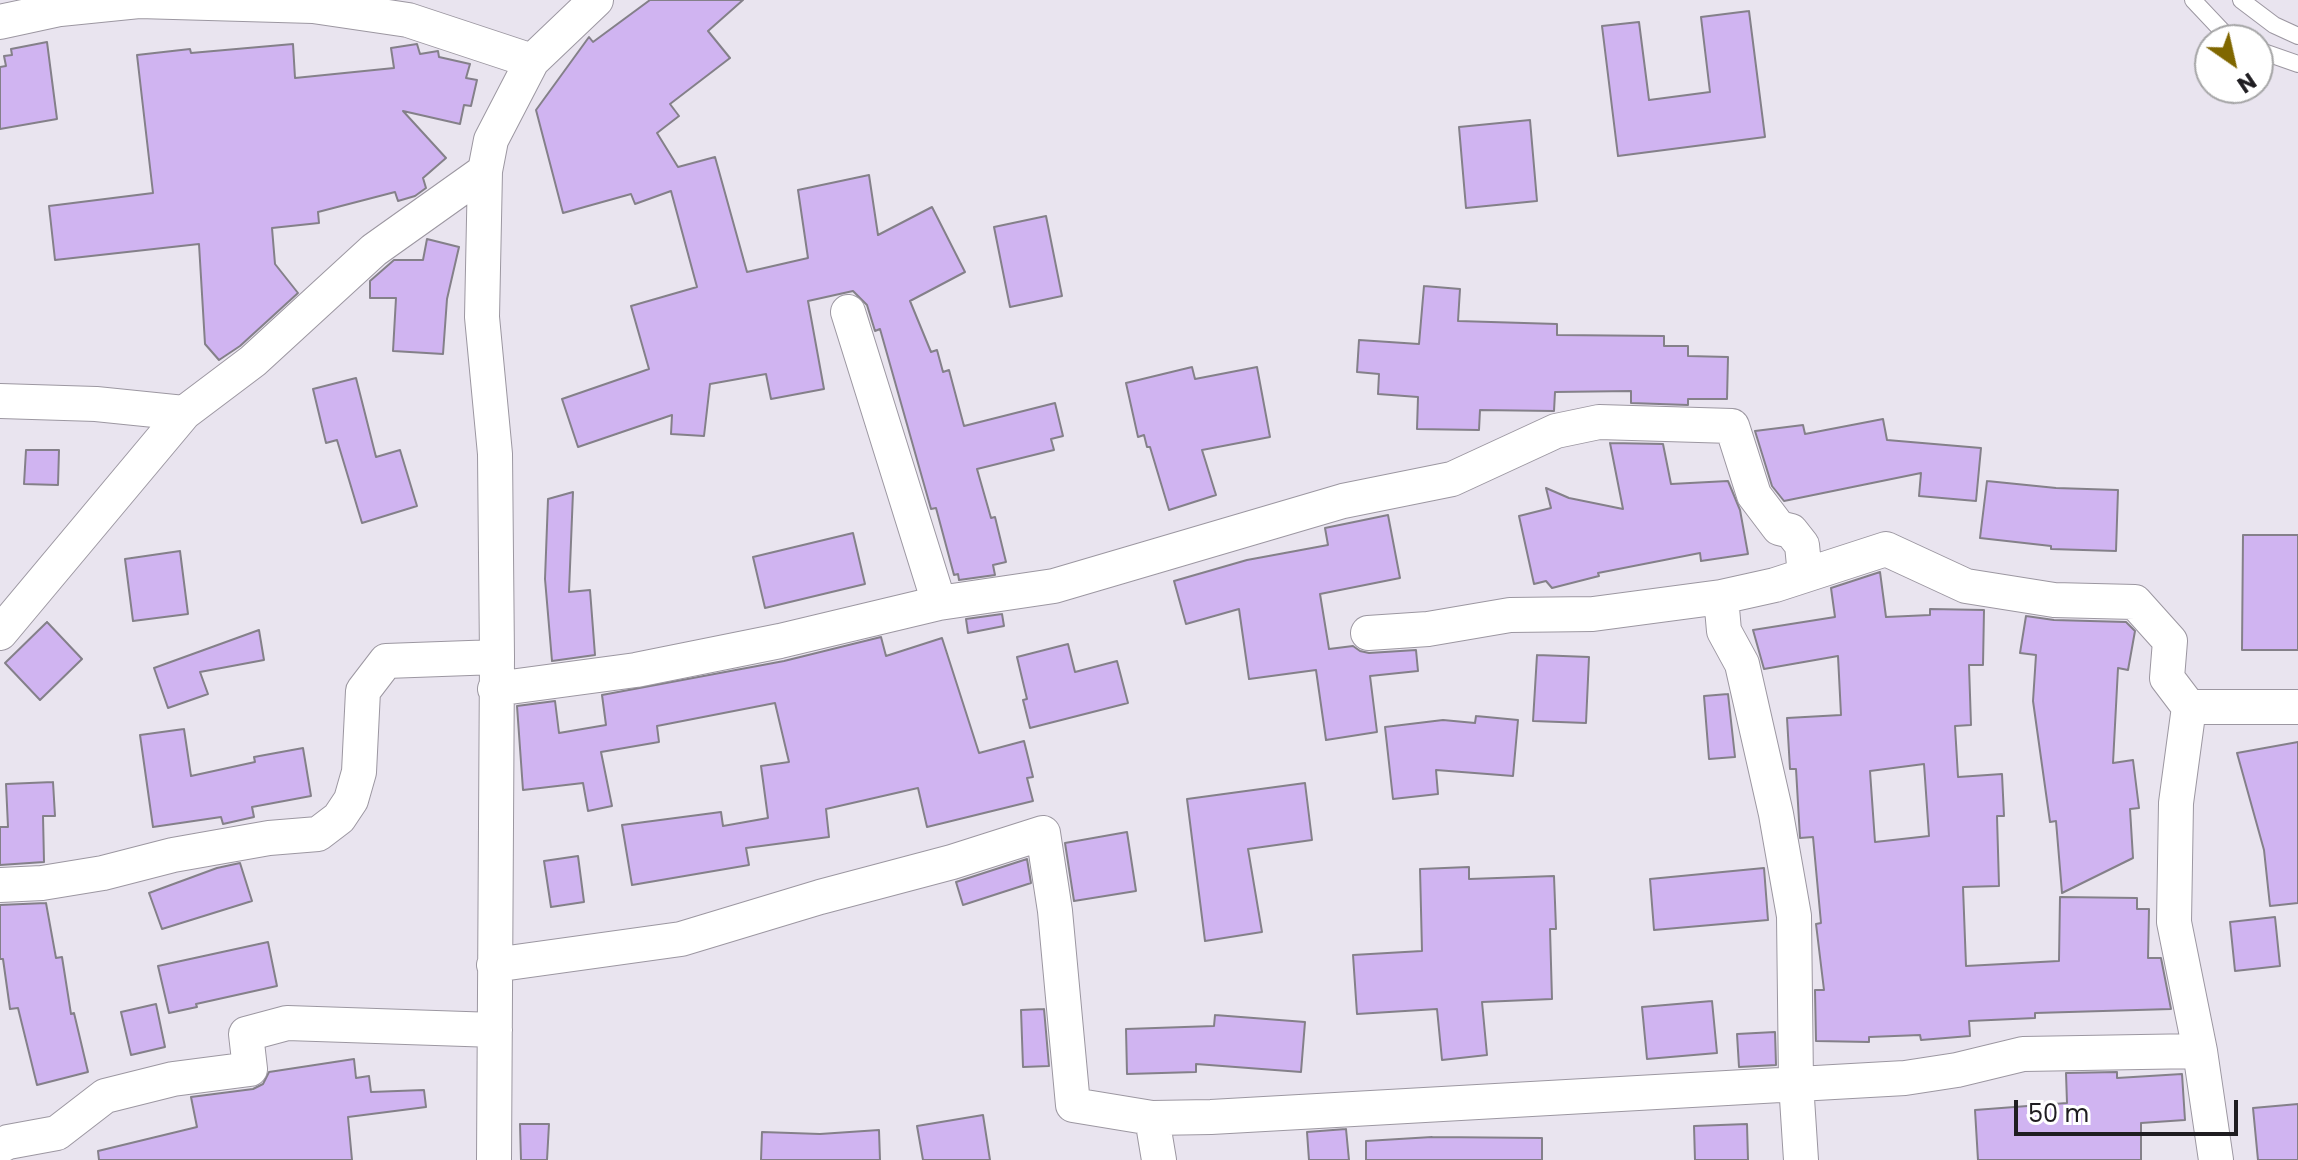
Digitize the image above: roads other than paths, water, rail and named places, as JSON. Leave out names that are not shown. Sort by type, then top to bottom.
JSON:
[{"type":"street","points":[[494,1160],[495,454],[482,317],[485,171],[491,140],[532,61],[596,0]]},
{"type":"street","points":[[0,22],[60,9],[139,1],[313,6],[408,20],[532,61]]},
{"type":"street","points":[[0,633],[184,413],[253,361],[374,250],[485,171]]},
{"type":"street","points":[[848,312],[939,603]]},
{"type":"street","points":[[0,401],[96,404],[184,413]]},
{"type":"street","points":[[0,885],[42,883],[103,873],[173,855],[269,838],[318,834],[339,818],[351,800],[359,772],[363,691],[386,661],[496,673],[636,670],[780,641],[939,603],[1054,586],[1343,501],[1452,479],[1556,431],[1599,422],[1732,426],[1754,495],[1779,528],[1791,531],[1802,545],[1805,575]]},
{"type":"street","points":[[1368,633],[1428,629],[1510,615],[1593,614],[1721,597],[1886,549],[1966,586],[2054,600],[2135,602],[2170,641],[2167,678],[2189,707],[2176,803],[2174,922],[2200,1051],[2216,1160]]},
{"type":"street","points":[[1721,597],[1724,631],[1742,664],[1776,814],[1794,916],[1796,1083],[1801,1160]]},
{"type":"street","points":[[2189,707],[2298,707]]},
{"type":"street","points":[[494,965],[681,939],[1043,833],[1055,911],[1073,1105],[1152,1118],[1905,1078],[1957,1070],[2023,1054],[2200,1051]]},
{"type":"street","points":[[0,1146],[57,1133],[105,1096],[173,1079],[250,1069],[246,1034],[287,1023],[495,1030]]},
{"type":"street","points":[[1152,1118],[1159,1160]]},
{"type":"lane","points":[[2193,0],[2216,24]]},
{"type":"lane","points":[[2241,0],[2274,25],[2298,36]]},
{"type":"lane","points":[[2274,56],[2298,64]]}]
